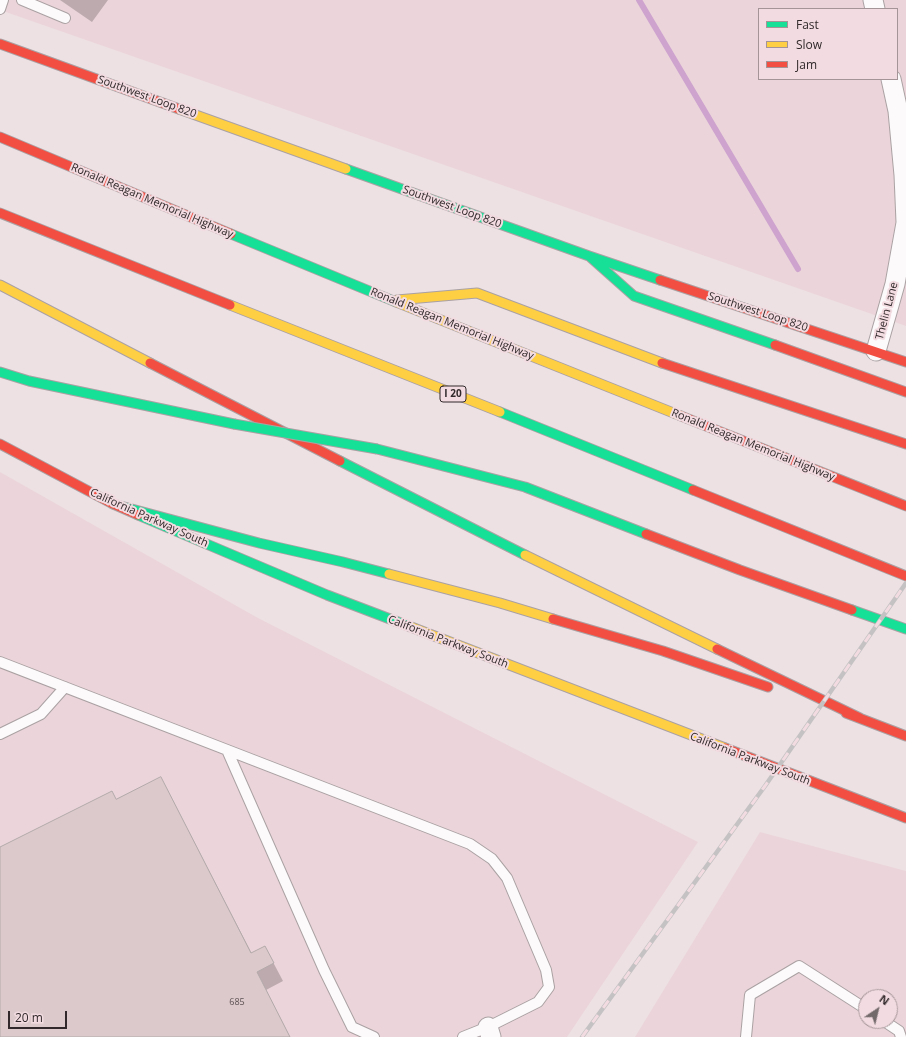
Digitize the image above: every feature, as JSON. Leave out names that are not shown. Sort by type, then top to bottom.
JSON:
[{"type":"main road","name":"Southwest Loop 820","points":[[0,44],[589,256],[906,362]]},
{"type":"main road","name":"Ronald Reagan Memorial Highway","points":[[0,138],[393,301],[906,506]]},
{"type":"main road","name":"I 20","points":[[0,213],[906,576]]},
{"type":"main road","points":[[589,256],[634,296],[829,363],[906,392]]},
{"type":"main road","points":[[0,285],[541,563],[860,718]]},
{"type":"main road","points":[[393,301],[477,293],[660,362],[906,444]]},
{"type":"main road","points":[[0,372],[28,381],[234,424],[377,449],[525,487],[740,570],[906,629]]},
{"type":"main road","name":"California Parkway South","points":[[0,444],[113,504],[327,595],[906,818]]},
{"type":"main road","points":[[113,504],[259,544],[343,562],[500,603],[663,651],[860,718],[906,736]]},
{"type":"street","name":"Thelin Lane","points":[[876,351],[894,284],[906,223],[904,175],[898,111],[891,80]]},
{"type":"lane","points":[[0,9],[3,0]]},
{"type":"lane","points":[[22,0],[65,18]]},
{"type":"lane","points":[[0,662],[470,844],[492,859],[507,878],[546,970],[548,987],[538,1002],[490,1032],[463,1037]]},
{"type":"lane","points":[[0,734],[41,714],[65,687]]},
{"type":"lane","points":[[227,750],[324,970],[352,1027],[374,1037]]},
{"type":"lane","points":[[746,1037],[750,996],[799,966],[858,1004]]},
{"type":"shaded area","points":[[0,0],[906,0],[906,326],[0,10]]},
{"type":"shaded area","points":[[0,472],[258,618],[698,842],[567,1037],[0,1037]]},
{"type":"shaded area","points":[[760,832],[906,871],[906,1037],[635,1037]]},
{"type":"building","points":[[161,777],[251,953],[265,946],[274,963],[257,972],[290,1037],[0,1037],[0,847],[112,791],[116,799]]},
{"type":"waterway","points":[[639,0],[798,269]]},
{"type":"railway","points":[[582,1037],[765,786],[906,583]]},
{"type":"traffic: fast","points":[[346,169],[660,280]]},
{"type":"traffic: fast","points":[[231,234],[396,302]]},
{"type":"traffic: fast","points":[[589,256],[634,296],[775,345]]},
{"type":"traffic: fast","points":[[0,372],[29,381],[234,424]]},
{"type":"traffic: fast","points":[[500,412],[693,490]]},
{"type":"traffic: fast","points":[[234,424],[377,449]]},
{"type":"traffic: fast","points":[[377,449],[525,487],[646,534]]},
{"type":"traffic: fast","points":[[340,461],[525,555]]},
{"type":"traffic: fast","points":[[113,504],[259,543],[389,574]]},
{"type":"traffic: fast","points":[[138,515],[327,595],[411,627]]},
{"type":"traffic: fast","points":[[852,610],[906,629]]},
{"type":"traffic: slow","points":[[179,109],[346,169]]},
{"type":"traffic: slow","points":[[0,285],[150,363]]},
{"type":"traffic: slow","points":[[397,300],[477,293],[662,363]]},
{"type":"traffic: slow","points":[[396,302],[681,416]]},
{"type":"traffic: slow","points":[[230,305],[500,412]]},
{"type":"traffic: slow","points":[[525,555],[717,649]]},
{"type":"traffic: slow","points":[[389,574],[500,603],[553,619]]},
{"type":"traffic: slow","points":[[411,627],[725,748]]},
{"type":"traffic: jam","points":[[0,44],[179,109]]},
{"type":"traffic: jam","points":[[0,137],[231,234]]},
{"type":"traffic: jam","points":[[0,213],[230,305]]},
{"type":"traffic: jam","points":[[660,280],[906,362]]},
{"type":"traffic: jam","points":[[775,345],[906,392]]},
{"type":"traffic: jam","points":[[150,363],[340,461]]},
{"type":"traffic: jam","points":[[662,363],[906,444]]},
{"type":"traffic: jam","points":[[681,416],[906,506]]},
{"type":"traffic: jam","points":[[0,444],[113,504],[138,515]]},
{"type":"traffic: jam","points":[[693,490],[906,576]]},
{"type":"traffic: jam","points":[[646,534],[740,570],[852,610]]},
{"type":"traffic: jam","points":[[553,619],[663,651],[768,687]]},
{"type":"traffic: jam","points":[[717,649],[860,718]]},
{"type":"traffic: jam","points":[[846,713],[906,736]]},
{"type":"traffic: jam","points":[[725,748],[906,818]]}]
